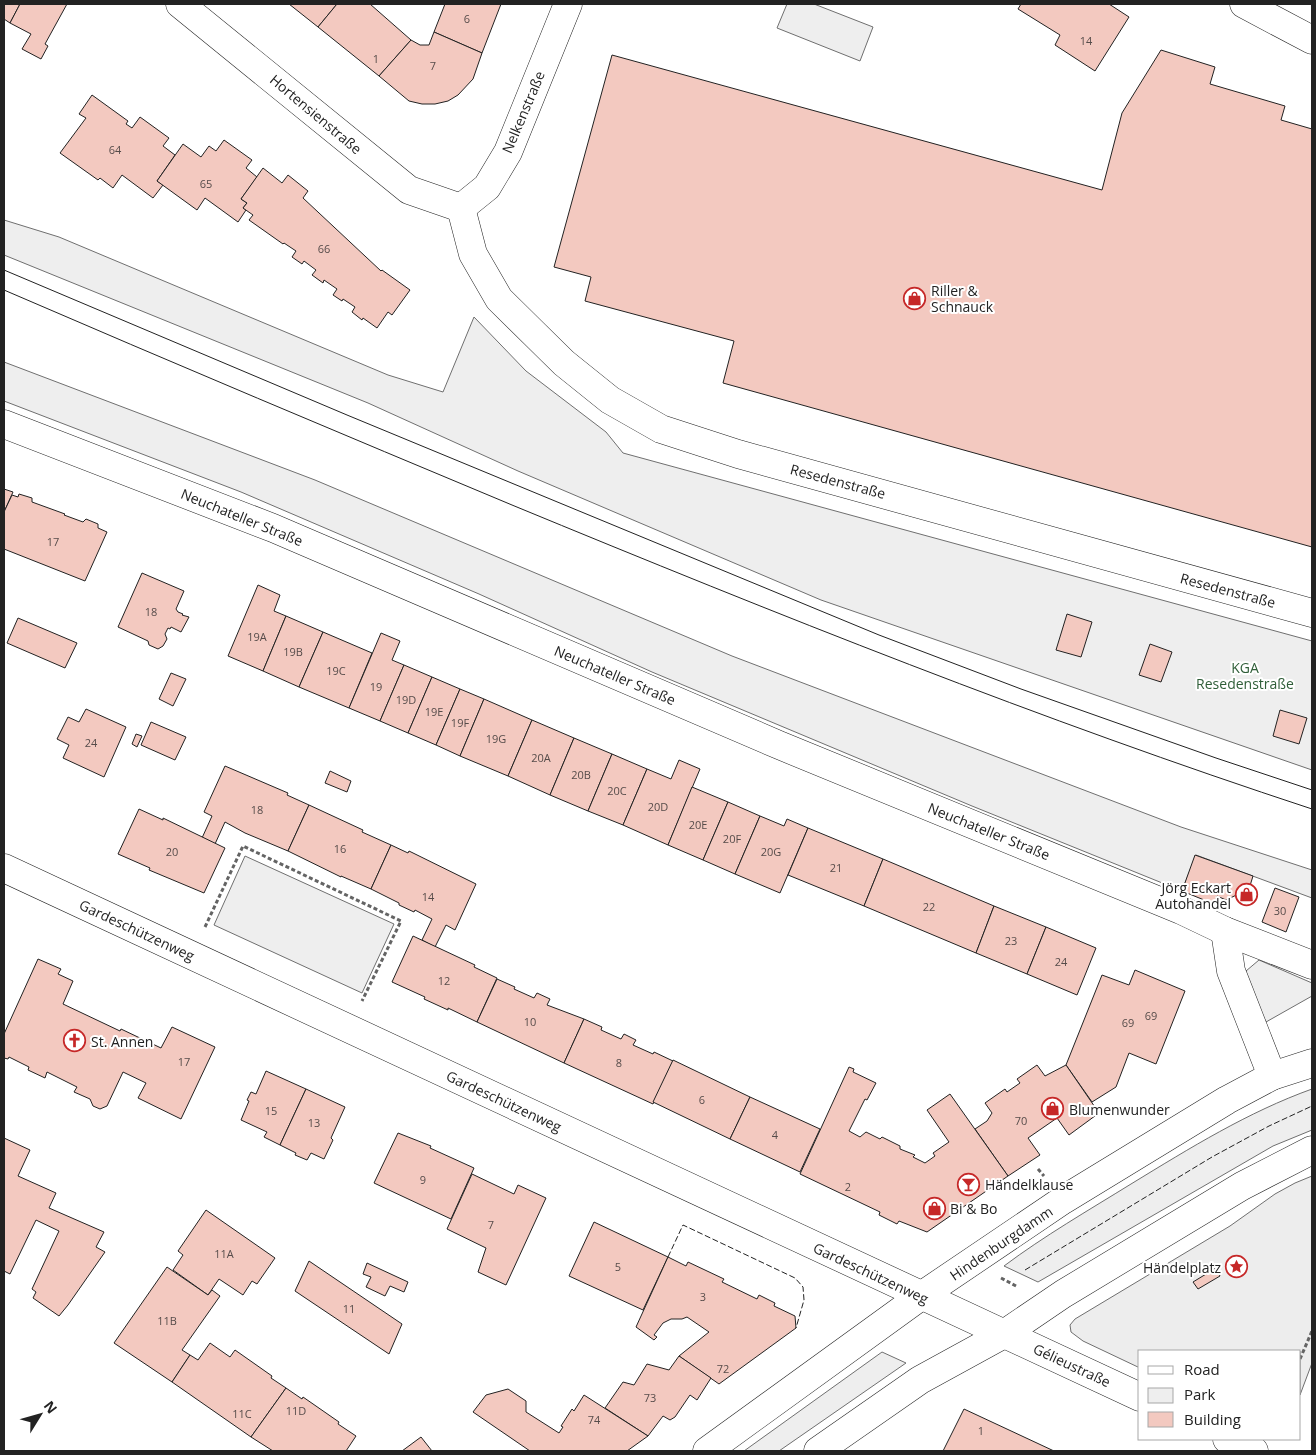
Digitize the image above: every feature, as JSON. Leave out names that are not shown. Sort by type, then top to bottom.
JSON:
[{"type":"street","name":"Hortensienstraße","points":[[180,4],[409,190],[461,208]]},
{"type":"street","name":"Nelkenstraße","points":[[461,208],[487,186],[508,152],[568,4]]},
{"type":"street","points":[[1244,4],[1312,40]]},
{"type":"street","name":"Resedenstraße","points":[[461,208],[473,254],[499,299],[564,364],[610,400],[662,429],[747,456],[1312,613]]},
{"type":"street","name":"Neuchateller Straße","points":[[4,424],[273,528],[779,745],[1181,910],[1225,931],[1312,966]]},
{"type":"street","name":"Gardeschützenweg","points":[[4,868],[1004,1334]]},
{"type":"street","points":[[1225,931],[1232,971],[1272,1076]]},
{"type":"street","name":"Hindenburgdamm","points":[[707,1451],[921,1296],[1064,1200],[1227,1100],[1272,1076],[1312,1064]]},
{"type":"street","points":[[818,1451],[920,1380],[1004,1334],[1063,1294],[1242,1186],[1312,1150]]},
{"type":"street","name":"Gélieustraße","points":[[1004,1334],[1138,1396]]},
{"type":"path","points":[[205,927],[243,846],[252,850],[400,921],[362,1002]]},
{"type":"path","points":[[993,1274],[1025,1291]]},
{"type":"path","points":[[1301,1357],[1312,1331]]},
{"type":"green space","points":[[787,4],[814,4],[873,27],[860,61],[777,28]]},
{"type":"green space","name":"KGA Resedenstraße","points":[[4,220],[59,237],[388,375],[443,392],[474,317],[526,371],[606,432],[623,453],[1312,641],[1312,770],[821,600],[518,471],[368,403],[4,255]]},
{"type":"green space","points":[[4,362],[315,480],[732,656],[1181,827],[1312,870],[1312,898],[1196,855],[1182,891],[972,806],[652,672],[479,594],[241,492],[4,401]]},
{"type":"green space","points":[[245,856],[394,924],[362,993],[214,925]]},
{"type":"green space","points":[[1259,960],[1312,983],[1312,996],[1266,1022],[1244,980],[1246,971]]},
{"type":"green space","points":[[1312,1089],[1312,1130],[1273,1146],[1038,1282],[1004,1266],[1035,1244],[1197,1144],[1265,1108]]},
{"type":"green space","points":[[882,1352],[906,1363],[779,1451],[744,1451]]},
{"type":"shaded area","name":"Händelplatz","points":[[1312,1176],[1312,1363],[1301,1392],[1301,1350],[1138,1350],[1138,1367],[1083,1341],[1071,1332],[1070,1325],[1075,1319],[1230,1226],[1275,1194]]},
{"type":"building","points":[[4,4],[20,4],[10,23],[4,19]]},
{"type":"building","points":[[20,4],[67,4],[45,44],[48,46],[41,59],[22,49],[31,34],[10,23]]},
{"type":"building","points":[[289,4],[337,4],[318,27]]},
{"type":"building","points":[[337,4],[370,4],[411,40],[379,76],[318,27]]},
{"type":"building","points":[[445,4],[501,4],[482,53],[434,32]]},
{"type":"building","points":[[1021,4],[1109,4],[1129,17],[1095,71],[1055,45],[1060,35],[1018,9]]},
{"type":"building","points":[[434,32],[482,53],[473,79],[458,95],[448,101],[422,104],[409,101],[379,76],[411,40],[420,45],[429,45]]},
{"type":"building","name":"Riller & Schnauck","points":[[1161,50],[1215,67],[1210,84],[1285,106],[1281,120],[1312,129],[1312,547],[723,383],[734,341],[585,301],[591,277],[554,267],[612,55],[1102,190],[1122,113]]},
{"type":"building","points":[[92,95],[128,121],[126,124],[132,128],[140,117],[169,138],[163,146],[175,155],[157,181],[163,185],[153,198],[122,175],[113,188],[100,178],[98,180],[60,153],[86,118],[79,114]]},
{"type":"building","points":[[224,140],[252,160],[246,168],[257,177],[241,199],[247,203],[243,208],[246,210],[238,222],[205,198],[197,210],[157,181],[183,144],[201,157],[209,146],[216,151]]},
{"type":"building","points":[[263,168],[282,183],[288,175],[308,191],[303,198],[381,271],[410,290],[392,315],[388,312],[377,328],[352,312],[355,307],[333,295],[337,289],[324,280],[323,283],[312,275],[316,270],[304,261],[302,264],[292,257],[296,251],[249,220],[253,215],[243,208],[247,203],[241,199]]},
{"type":"building","points":[[4,489],[13,492],[4,512]]},
{"type":"building","points":[[19,494],[32,498],[32,502],[64,515],[83,522],[86,519],[98,524],[98,528],[107,532],[85,581],[4,549],[4,512],[12,495],[18,497]]},
{"type":"building","points":[[142,573],[184,591],[176,609],[182,615],[189,617],[181,632],[171,627],[170,629],[168,628],[165,634],[167,639],[163,646],[158,649],[149,645],[148,641],[118,627]]},
{"type":"building","points":[[258,585],[280,595],[274,611],[286,616],[263,671],[228,656]]},
{"type":"building","points":[[1067,614],[1092,622],[1081,657],[1056,650]]},
{"type":"building","points":[[286,616],[323,632],[299,687],[263,671]]},
{"type":"building","points":[[18,618],[77,643],[65,668],[7,643]]},
{"type":"building","points":[[323,632],[372,653],[349,708],[299,687]]},
{"type":"building","points":[[381,633],[400,641],[392,660],[404,665],[380,721],[349,708]]},
{"type":"building","points":[[1150,644],[1172,652],[1161,682],[1139,675]]},
{"type":"building","points":[[404,665],[432,677],[408,733],[380,721]]},
{"type":"building","points":[[171,673],[186,679],[173,706],[159,699]]},
{"type":"building","points":[[432,677],[460,689],[436,745],[408,733]]},
{"type":"building","points":[[460,689],[484,699],[460,756],[436,745]]},
{"type":"building","points":[[484,699],[532,720],[508,776],[460,756]]},
{"type":"building","points":[[86,709],[126,727],[104,777],[63,758],[69,745],[57,739],[68,717],[79,722]]},
{"type":"building","points":[[1280,710],[1307,718],[1299,744],[1273,736]]},
{"type":"building","points":[[532,720],[574,738],[550,795],[508,776]]},
{"type":"building","points":[[151,722],[186,737],[175,760],[141,745]]},
{"type":"building","points":[[136,734],[142,736],[137,747],[132,744]]},
{"type":"building","points":[[574,738],[612,754],[588,811],[550,795]]},
{"type":"building","points":[[612,754],[647,769],[623,825],[588,811]]},
{"type":"building","points":[[679,760],[700,769],[668,845],[623,825],[647,769],[671,779]]},
{"type":"building","points":[[225,766],[288,793],[287,795],[309,805],[288,851],[245,833],[225,822],[215,844],[202,838],[212,816],[204,812]]},
{"type":"building","points":[[330,771],[351,781],[347,792],[325,783]]},
{"type":"building","points":[[692,787],[728,802],[703,860],[668,845]]},
{"type":"building","points":[[728,802],[760,816],[735,874],[703,860]]},
{"type":"building","points":[[309,805],[391,845],[371,889],[341,877],[288,851]]},
{"type":"building","points":[[139,809],[163,820],[163,818],[225,848],[204,893],[149,870],[150,868],[118,854]]},
{"type":"building","points":[[760,816],[784,826],[787,819],[808,828],[780,893],[735,874]]},
{"type":"building","points":[[808,828],[883,859],[864,906],[788,875]]},
{"type":"building","points":[[391,845],[408,853],[409,851],[476,884],[455,930],[446,925],[435,947],[422,940],[432,919],[415,910],[414,912],[399,905],[399,903],[371,889]]},
{"type":"building","points":[[1195,855],[1253,876],[1249,889],[1226,900],[1217,896],[1214,904],[1182,891]]},
{"type":"building","points":[[883,859],[994,906],[976,953],[864,906]]},
{"type":"building","points":[[1275,888],[1299,897],[1286,932],[1262,922]]},
{"type":"building","points":[[994,906],[1046,927],[1027,974],[976,953]]},
{"type":"building","points":[[1046,927],[1096,948],[1077,995],[1027,974]]},
{"type":"building","points":[[413,936],[475,965],[474,967],[497,978],[477,1022],[424,999],[425,997],[392,982]]},
{"type":"building","name":"St. Annen","points":[[38,959],[61,969],[58,974],[73,981],[63,1004],[161,1048],[172,1027],[215,1047],[181,1119],[138,1098],[146,1083],[123,1072],[107,1106],[100,1109],[93,1106],[90,1099],[74,1092],[77,1087],[47,1072],[45,1078],[28,1070],[29,1067],[9,1057],[8,1059],[4,1058],[4,1034]]},
{"type":"building","points":[[1135,970],[1185,991],[1156,1064],[1129,1053],[1116,1087],[1092,1102],[1066,1065],[1102,975],[1129,985]]},
{"type":"building","points":[[497,979],[534,998],[537,993],[550,999],[547,1005],[584,1019],[564,1063],[477,1022]]},
{"type":"building","points":[[584,1019],[602,1027],[601,1030],[621,1039],[624,1034],[636,1040],[633,1045],[673,1061],[653,1104],[564,1063]]},
{"type":"building","points":[[673,1060],[750,1097],[730,1139],[653,1102]]},
{"type":"building","points":[[1037,1065],[1045,1076],[1066,1065],[1099,1113],[1069,1135],[1057,1118],[1028,1138],[1040,1155],[1008,1176],[975,1129],[987,1121],[992,1113],[985,1103],[1005,1089],[1007,1092],[1020,1083],[1017,1079]]},
{"type":"building","points":[[849,1067],[854,1069],[853,1072],[876,1083],[867,1100],[865,1099],[849,1131],[860,1137],[866,1132],[880,1139],[882,1137],[900,1146],[900,1149],[915,1155],[913,1157],[925,1163],[935,1156],[933,1153],[949,1142],[927,1110],[950,1094],[1008,1176],[927,1232],[899,1221],[897,1224],[879,1215],[880,1212],[800,1174]]},
{"type":"building","points":[[266,1071],[306,1089],[280,1145],[264,1137],[267,1132],[241,1120],[251,1092],[256,1094]]},
{"type":"building","points":[[306,1089],[345,1107],[324,1159],[311,1153],[307,1160],[280,1145]]},
{"type":"building","points":[[750,1097],[820,1129],[800,1172],[730,1139]]},
{"type":"building","points":[[398,1133],[431,1146],[430,1148],[474,1168],[451,1219],[374,1183]]},
{"type":"building","points":[[4,1138],[30,1150],[18,1176],[56,1193],[49,1208],[104,1232],[96,1247],[105,1252],[59,1316],[33,1298],[36,1292],[32,1289],[59,1231],[36,1220],[10,1274],[4,1271]]},
{"type":"building","points":[[472,1174],[514,1194],[518,1185],[546,1198],[506,1285],[478,1272],[486,1248],[447,1229]]},
{"type":"building","points":[[206,1210],[275,1258],[257,1284],[252,1281],[243,1295],[219,1279],[208,1295],[173,1270],[183,1255],[178,1251]]},
{"type":"building","points":[[594,1222],[668,1257],[643,1310],[569,1276]]},
{"type":"building","points":[[668,1257],[686,1266],[688,1262],[724,1279],[722,1282],[757,1299],[759,1295],[775,1303],[774,1306],[795,1316],[796,1328],[719,1384],[679,1356],[709,1332],[687,1317],[671,1319],[663,1323],[654,1335],[657,1337],[654,1340],[636,1327]]},
{"type":"building","points":[[309,1261],[402,1324],[389,1354],[295,1291]]},
{"type":"building","points":[[367,1263],[408,1282],[404,1292],[390,1286],[385,1296],[366,1287],[371,1277],[363,1274]]},
{"type":"building","points":[[167,1267],[208,1295],[212,1290],[220,1296],[182,1350],[190,1355],[172,1382],[114,1343]]},
{"type":"building","points":[[1216,1268],[1220,1276],[1198,1289],[1193,1282]]},
{"type":"building","points":[[210,1343],[230,1357],[235,1350],[286,1388],[251,1437],[172,1382],[190,1355],[198,1360]]},
{"type":"building","points":[[679,1356],[711,1378],[697,1400],[690,1395],[675,1417],[670,1420],[663,1416],[648,1436],[605,1408],[623,1382],[634,1385],[647,1364],[669,1370]]},
{"type":"building","points":[[286,1388],[302,1399],[303,1397],[356,1436],[346,1451],[273,1451],[251,1437]]},
{"type":"building","points":[[508,1389],[526,1401],[526,1412],[559,1433],[563,1427],[561,1426],[572,1409],[574,1411],[584,1395],[648,1436],[627,1451],[530,1451],[473,1412],[486,1395]]},
{"type":"building","points":[[964,1409],[1054,1451],[943,1451]]},
{"type":"building","points":[[421,1437],[432,1451],[402,1451]]},
{"type":"tram line","points":[[4,270],[347,415],[879,635],[1021,689],[1312,790]]},
{"type":"tram line","points":[[4,290],[512,505],[810,626],[1110,739],[1312,809]]},
{"type":"fence","points":[[1025,1270],[1212,1157],[1269,1126],[1312,1106]]},
{"type":"fence","points":[[668,1257],[683,1225],[795,1278],[803,1287],[804,1300],[796,1328]]},
{"type":"place","name":"Riller & Schnauck","points":[[915,298]]},
{"type":"place","name":"Jörg Eckart Autohandel","points":[[1247,895]]},
{"type":"place","name":"St. Annen","points":[[75,1041]]},
{"type":"place","name":"Blumenwunder","points":[[1053,1109]]},
{"type":"place","name":"Händelklause","points":[[969,1184]]},
{"type":"place","name":"Bi & Bo","points":[[934,1208]]},
{"type":"place","name":"Händelplatz","points":[[1237,1267]]}]
